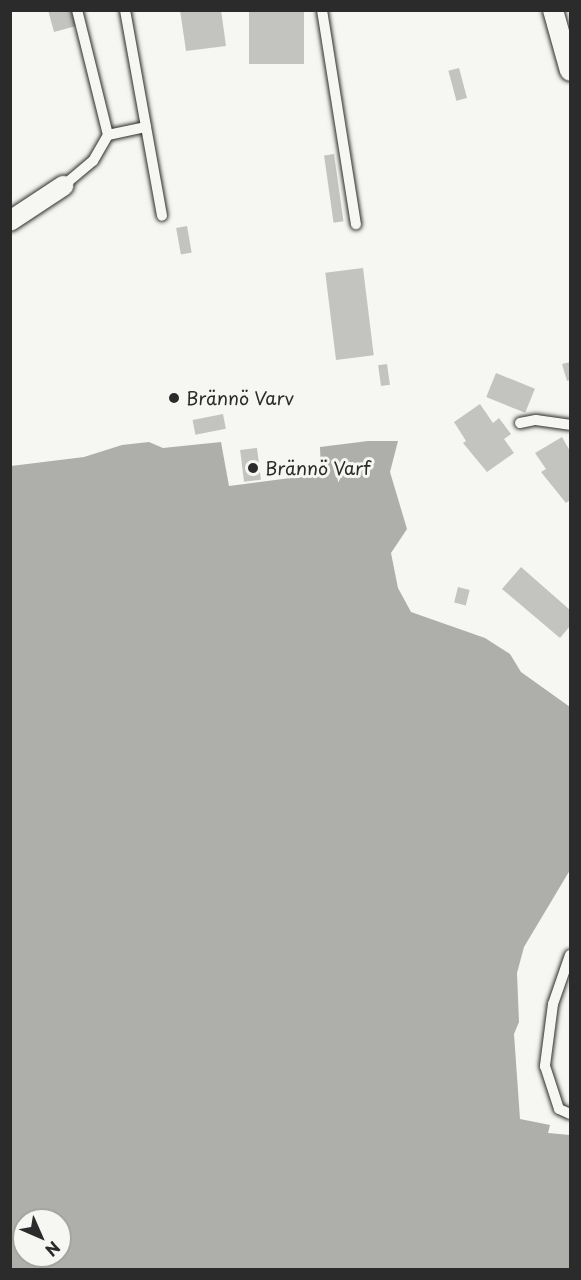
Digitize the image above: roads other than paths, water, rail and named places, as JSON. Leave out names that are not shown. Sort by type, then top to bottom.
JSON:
[{"type":"street","points":[[553,10],[570,71]]},
{"type":"street","points":[[10,221],[63,186]]},
{"type":"lane","points":[[63,186],[93,161],[108,135],[77,10]]},
{"type":"lane","points":[[125,10],[162,216]]},
{"type":"lane","points":[[321,10],[356,224]]},
{"type":"lane","points":[[108,135],[146,127]]},
{"type":"lane","points":[[520,423],[551,421],[570,424]]},
{"type":"lane","points":[[570,955],[553,1004],[545,1066],[558,1108],[570,1114]]},
{"type":"place","name":"Brännö Varv","points":[[174,398]]},
{"type":"place","name":"Brännö Varf","points":[[253,468]]}]
